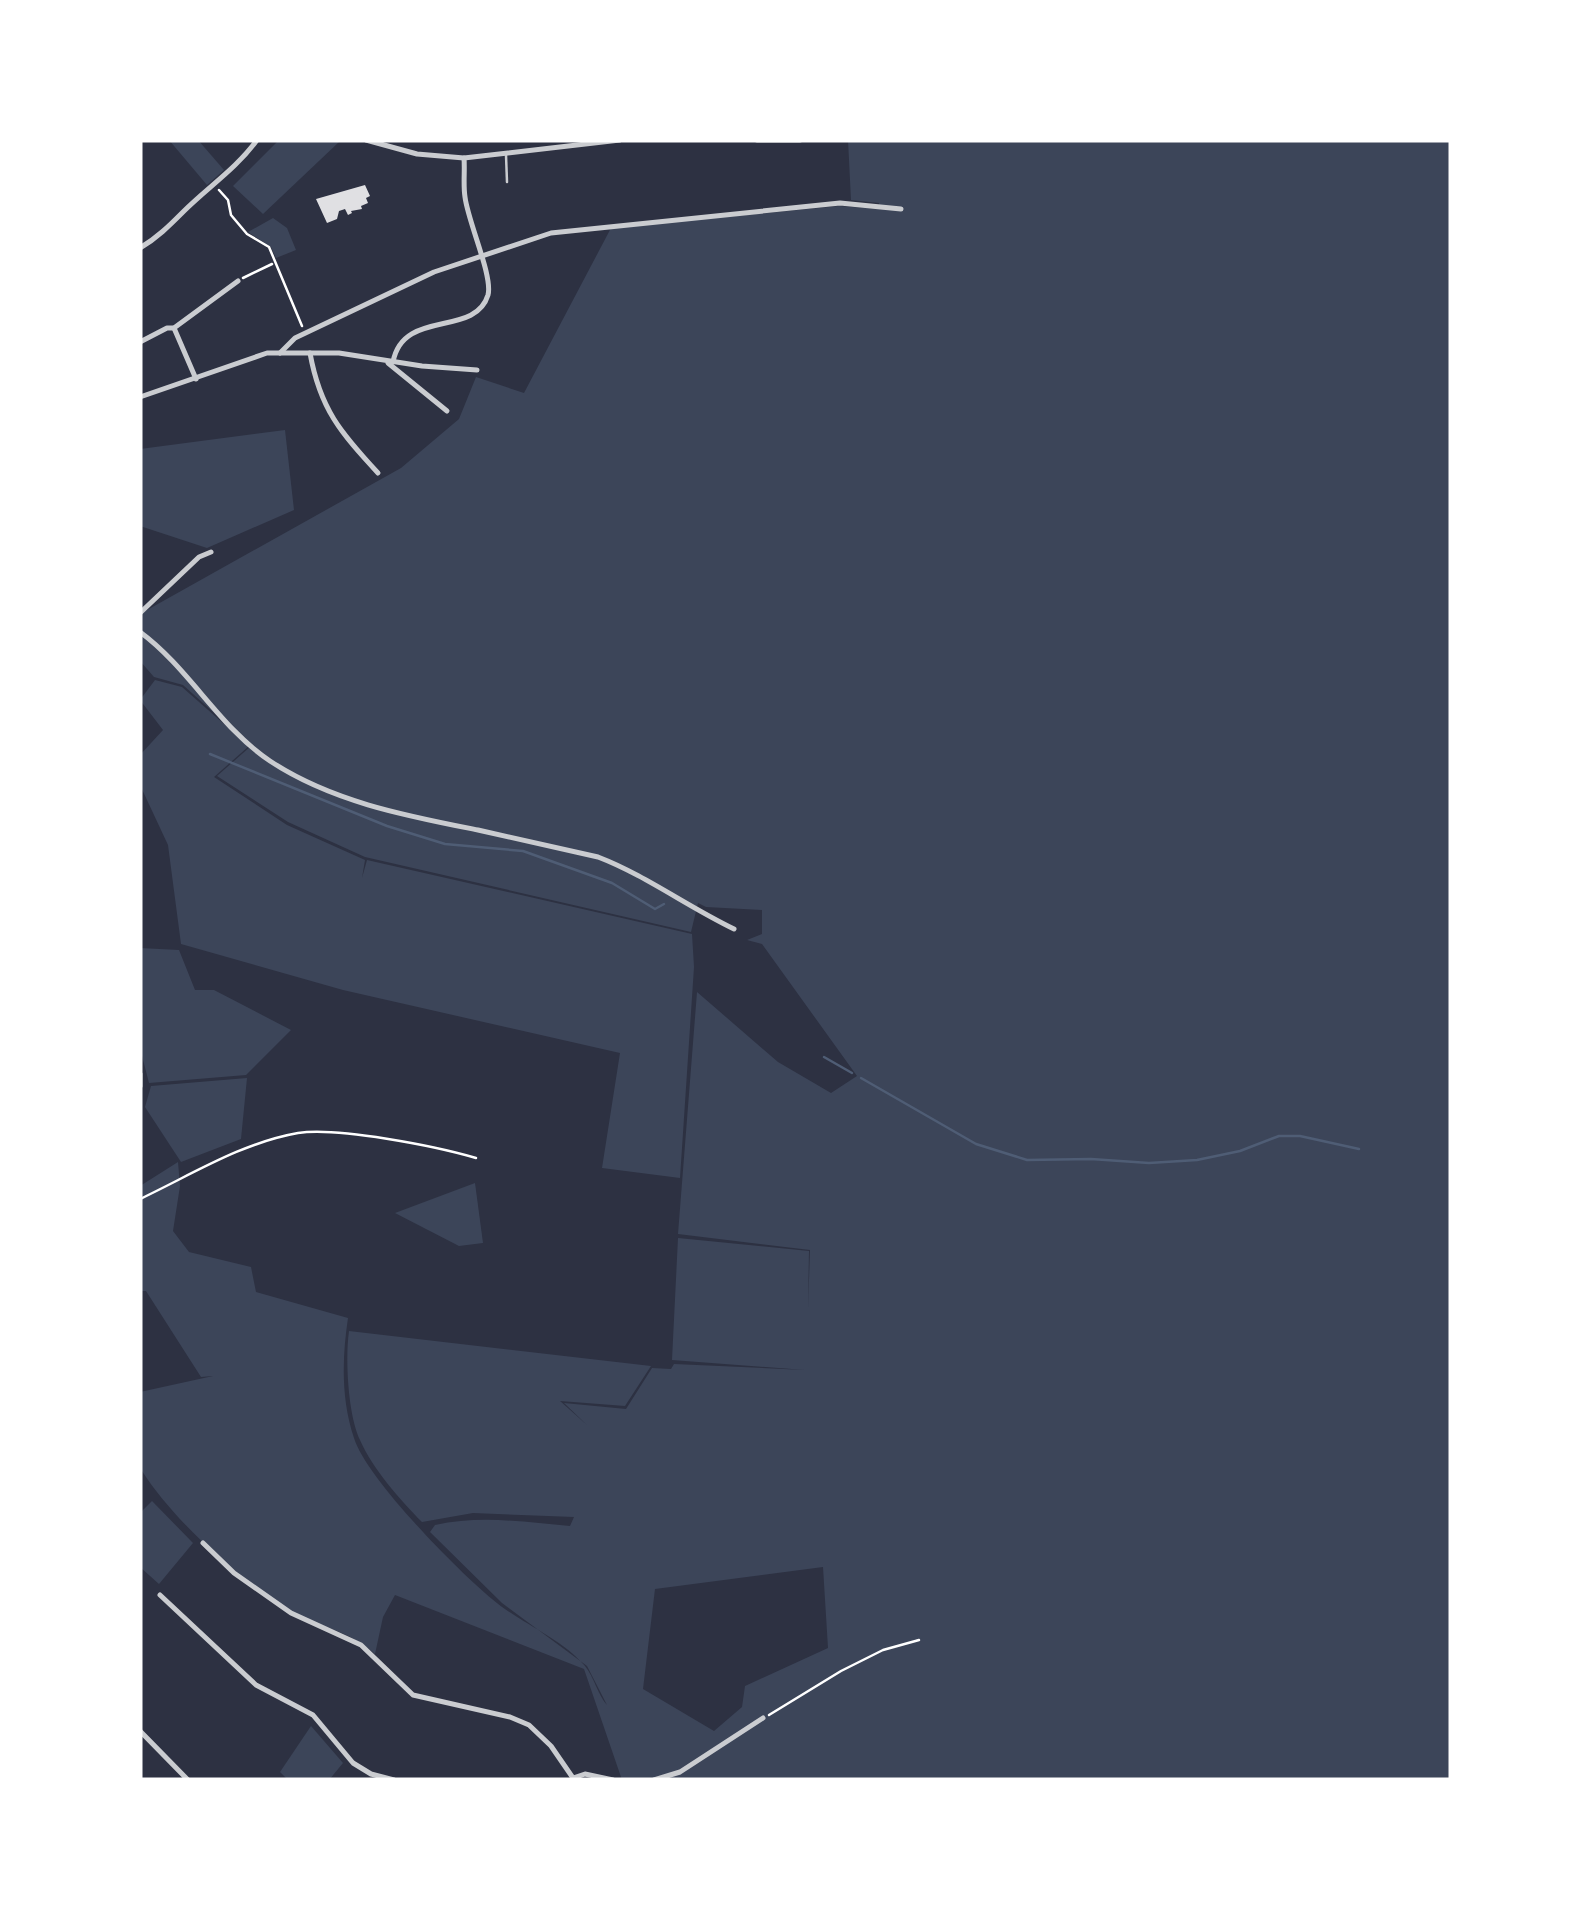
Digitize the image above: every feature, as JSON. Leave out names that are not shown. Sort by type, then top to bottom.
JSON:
[{"type":"street","points":[[140,248],[168,229],[215,186],[258,140]]},
{"type":"street","points":[[366,140],[417,154],[464,158],[620,140]]},
{"type":"street","points":[[757,140],[800,140]]},
{"type":"street","points":[[389,361],[410,334],[467,317],[482,306],[489,289],[465,197],[464,158]]},
{"type":"street","points":[[280,353],[288,342],[305,333],[434,272],[565,231],[821,205],[901,209]]},
{"type":"street","points":[[140,342],[174,328],[238,281]]},
{"type":"street","points":[[174,328],[196,379]]},
{"type":"street","points":[[310,353],[315,384],[325,408],[339,432],[378,473]]},
{"type":"street","points":[[140,397],[266,354],[340,353],[477,370]]},
{"type":"street","points":[[389,361],[447,412]]},
{"type":"street","points":[[142,609],[198,557],[212,552]]},
{"type":"street","points":[[140,632],[190,677],[212,705],[268,760],[342,798],[598,857],[734,930]]},
{"type":"street","points":[[140,1074],[140,1086]]},
{"type":"street","points":[[203,1543],[234,1573],[281,1606],[357,1642],[413,1695],[529,1725],[551,1746],[572,1779],[586,1774],[613,1780]]},
{"type":"street","points":[[160,1595],[256,1685],[313,1714],[352,1762],[371,1774],[394,1780]]},
{"type":"street","points":[[654,1780],[680,1772],[763,1718]]},
{"type":"street","points":[[140,1731],[188,1780]]},
{"type":"lane","points":[[506,154],[507,182]]},
{"type":"path","points":[[215,186],[228,200],[231,215],[247,234],[269,247],[305,333]]},
{"type":"path","points":[[238,281],[274,261]]},
{"type":"path","points":[[140,1199],[211,1162],[298,1134],[326,1132],[449,1150],[476,1158]]},
{"type":"path","points":[[763,1718],[883,1650],[919,1640]]},
{"type":"shaded area","points":[[169,140],[198,140],[224,170],[207,185]]},
{"type":"shaded area","points":[[279,140],[339,142],[263,214],[233,186]]},
{"type":"shaded area","points":[[848,140],[1451,140],[1451,1780],[622,1780],[584,1669],[395,1595],[383,1617],[375,1654],[355,1639],[298,1615],[268,1596],[208,1547],[155,1490],[142,1471],[140,1392],[213,1376],[201,1377],[146,1291],[140,1291],[140,1186],[178,1162],[180,1186],[173,1231],[189,1252],[251,1267],[256,1292],[348,1318],[345,1393],[354,1438],[362,1455],[394,1499],[458,1568],[503,1608],[539,1630],[502,1603],[430,1532],[435,1525],[469,1520],[570,1526],[574,1517],[473,1513],[422,1522],[379,1473],[360,1440],[348,1387],[349,1331],[651,1366],[625,1406],[560,1401],[587,1425],[564,1403],[626,1409],[652,1368],[671,1369],[674,1364],[805,1370],[672,1360],[678,1238],[809,1251],[808,1309],[810,1250],[678,1234],[697,992],[778,1062],[831,1093],[857,1076],[762,944],[747,940],[762,934],[762,910],[706,907],[698,903],[691,932],[365,857],[288,822],[217,776],[251,746],[183,685],[154,677],[140,661],[140,614],[401,468],[459,419],[476,377],[524,393],[611,228],[839,206],[879,209],[879,203],[851,200]],"holes":[[[823,1567],[828,1648],[745,1686],[742,1707],[714,1731],[643,1689],[655,1589]]]},
{"type":"shaded area","points":[[273,218],[287,228],[296,250],[276,258],[271,247],[248,232]]},
{"type":"shaded area","points":[[285,430],[294,510],[207,548],[140,526],[140,449]]},
{"type":"shaded area","points":[[155,680],[182,687],[249,746],[214,777],[287,825],[365,860],[362,878],[367,860],[692,934],[694,967],[680,1178],[602,1168],[620,1053],[343,990],[181,944],[168,845],[140,785],[140,755],[163,730],[140,700]]},
{"type":"shaded area","points":[[140,948],[179,950],[195,990],[214,990],[291,1030],[246,1075],[149,1083],[140,1048]]},
{"type":"shaded area","points":[[247,1078],[241,1139],[181,1162],[145,1107],[151,1086]]},
{"type":"shaded area","points":[[475,1183],[483,1243],[459,1246],[395,1213]]},
{"type":"shaded area","points":[[152,1501],[193,1543],[159,1584],[140,1567],[140,1513]]},
{"type":"shaded area","points":[[311,1726],[343,1763],[329,1780],[288,1780],[280,1772]]},
{"type":"building","points":[[365,185],[370,196],[362,209],[348,215],[345,209],[339,211],[337,219],[327,223],[316,199]]},
{"type":"waterway","points":[[210,754],[387,826],[445,844],[523,851],[612,883],[655,909],[664,904]]},
{"type":"waterway","points":[[824,1057],[852,1073]]},
{"type":"waterway","points":[[861,1078],[976,1144],[1027,1160],[1197,1160],[1240,1151],[1279,1136],[1300,1136],[1359,1149]]}]
